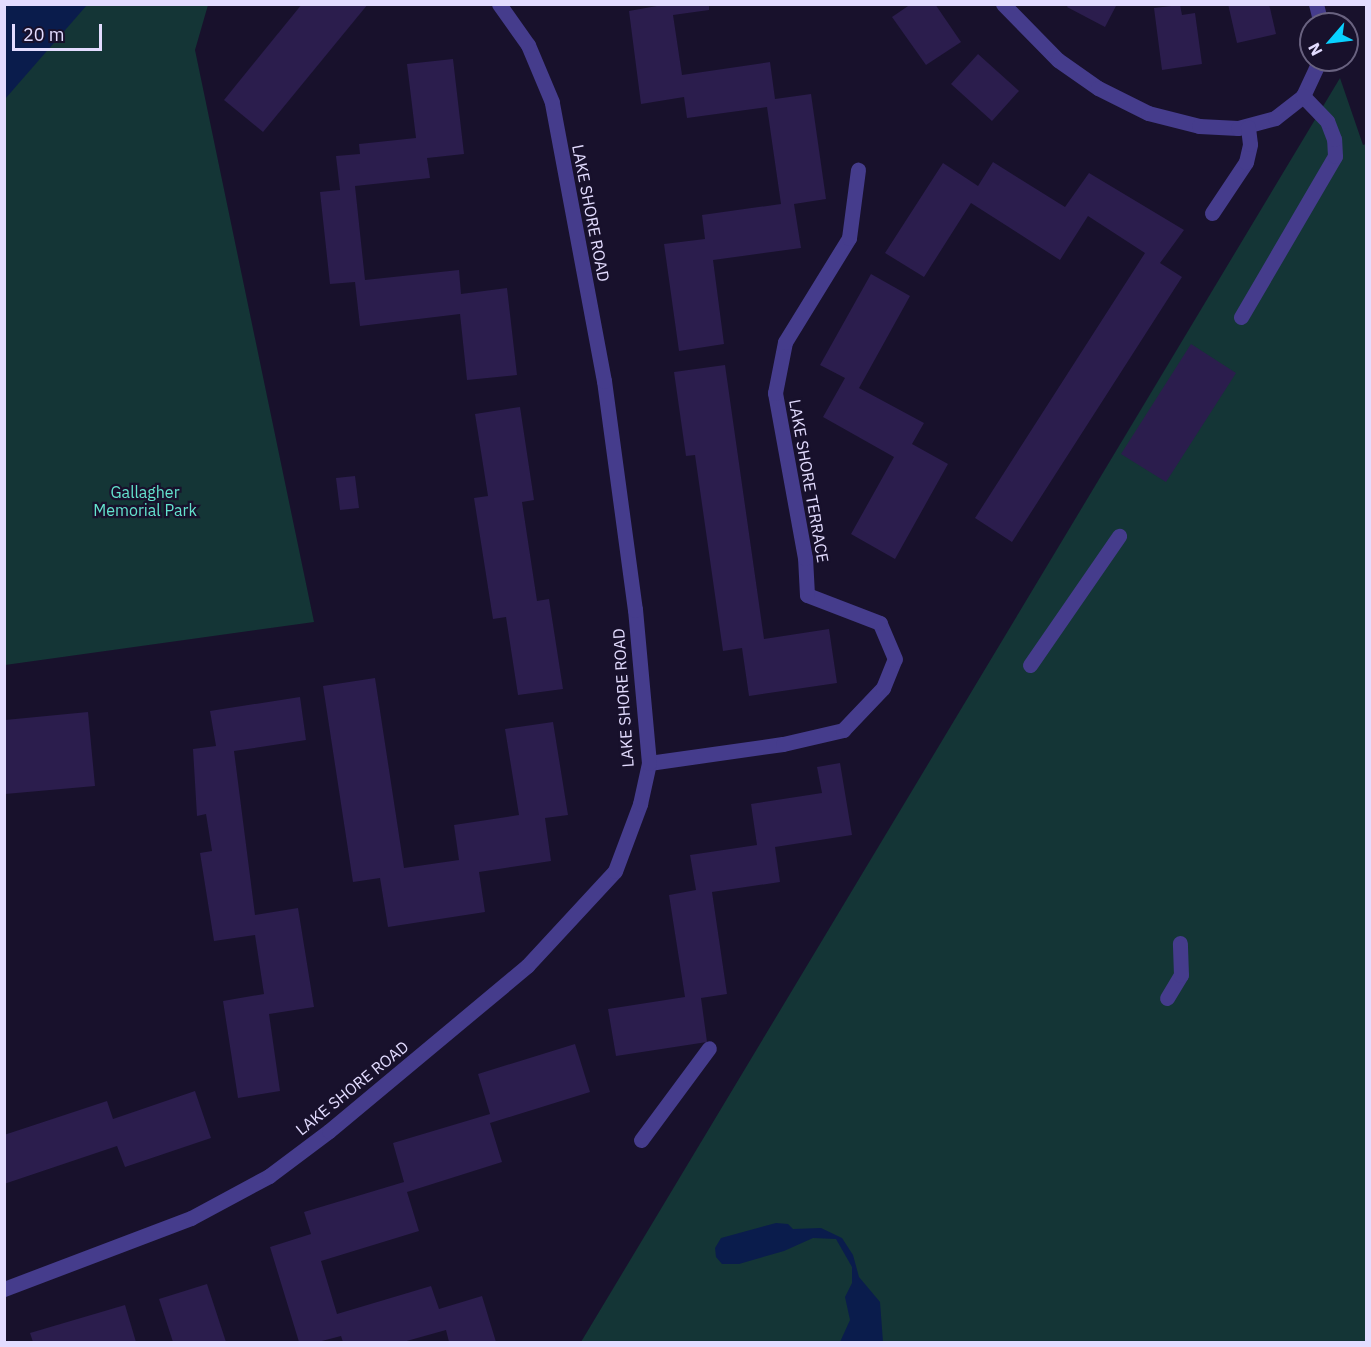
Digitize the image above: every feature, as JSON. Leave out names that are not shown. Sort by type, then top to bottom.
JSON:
[{"type":"street","name":"LAKE SHORE ROAD","points":[[4,1289],[191,1218],[269,1176],[329,1131],[527,966],[615,871],[640,804],[649,763],[635,610],[604,381],[552,102],[528,45],[499,4]]},
{"type":"street","points":[[1003,4],[1058,60],[1116,98],[1181,123],[1214,128],[1248,127],[1275,118],[1303,96],[1314,72]]},
{"type":"street","points":[[1241,317],[1335,156],[1332,129],[1303,96]]},
{"type":"street","points":[[1212,213],[1246,162],[1250,144],[1248,127]]},
{"type":"street","name":"LAKE SHORE TERRACE","points":[[649,763],[783,744],[843,730],[883,688],[895,659],[880,623],[807,595],[805,558],[776,393],[785,342],[849,238],[858,170]]},
{"type":"street","points":[[1030,665],[1119,536]]},
{"type":"street","points":[[1167,998],[1181,975],[1180,943]]},
{"type":"street","points":[[641,1140],[709,1048]]},
{"type":"green space","name":"Gallagher Memorial Park","points":[[4,5],[208,5],[195,50],[314,622],[5,665]]},
{"type":"green space","points":[[1340,78],[1363,145],[1366,144],[1366,1342],[581,1342]]},
{"type":"water","points":[[4,5],[87,5],[5,99]]},
{"type":"water","points":[[776,1223],[788,1224],[793,1229],[821,1228],[842,1238],[853,1255],[859,1277],[880,1302],[883,1342],[840,1342],[850,1320],[845,1297],[852,1283],[852,1267],[836,1239],[813,1238],[784,1251],[739,1264],[722,1264],[716,1257],[715,1248],[721,1238]]},
{"type":"building","points":[[302,4],[368,4],[263,132],[224,100]]},
{"type":"building","points":[[668,4],[709,4],[709,10],[673,15],[682,75],[770,62],[775,99],[811,94],[826,199],[794,204],[801,248],[713,260],[724,344],[679,351],[664,244],[705,239],[702,215],[781,204],[767,107],[687,118],[684,97],[641,104],[629,11]]},
{"type":"building","points":[[911,4],[935,4],[961,42],[926,65],[892,17]]},
{"type":"building","points":[[1069,4],[1117,4],[1105,27],[1067,7]]},
{"type":"building","points":[[1228,4],[1269,4],[1276,34],[1237,43]]},
{"type":"building","points":[[1180,5],[1182,15],[1195,13],[1202,64],[1162,70],[1154,8]]},
{"type":"building","points":[[978,54],[1019,91],[992,121],[951,84]]},
{"type":"building","points":[[453,59],[464,154],[427,158],[430,178],[355,186],[365,280],[459,270],[461,294],[507,288],[517,375],[467,380],[460,314],[360,326],[355,282],[330,284],[320,192],[340,190],[336,156],[360,154],[359,144],[416,138],[407,64]]},
{"type":"building","points":[[993,162],[1065,207],[1089,173],[1184,230],[1160,263],[1182,277],[1012,542],[975,518],[1145,253],[1088,216],[1060,260],[971,203],[924,277],[885,253],[943,163],[978,186]]},
{"type":"building","points":[[871,274],[910,296],[859,388],[924,423],[912,444],[948,464],[895,559],[851,534],[894,457],[823,417],[845,378],[820,365]]},
{"type":"building","points":[[1191,344],[1236,373],[1166,482],[1121,454]]},
{"type":"building","points":[[725,365],[764,639],[829,629],[837,683],[749,696],[742,648],[723,651],[695,455],[686,456],[674,372]]},
{"type":"building","points":[[520,407],[534,500],[522,502],[537,601],[549,599],[563,689],[518,695],[506,617],[493,619],[474,498],[488,496],[475,414]]},
{"type":"building","points":[[355,476],[359,508],[340,510],[336,478]]},
{"type":"building","points":[[375,678],[404,868],[459,860],[454,825],[519,815],[505,729],[553,722],[568,815],[545,818],[551,861],[479,872],[485,912],[388,927],[380,878],[353,882],[323,686]]},
{"type":"building","points":[[300,697],[306,740],[234,751],[255,915],[298,908],[314,1007],[269,1014],[280,1091],[238,1098],[223,1001],[264,994],[255,935],[214,941],[200,853],[212,851],[206,814],[197,816],[193,749],[216,746],[210,711]]},
{"type":"building","points":[[88,712],[95,786],[5,794],[5,720]]},
{"type":"building","points":[[840,763],[852,835],[775,847],[780,882],[712,892],[727,994],[701,998],[707,1042],[616,1056],[608,1009],[685,997],[669,895],[696,890],[690,855],[757,845],[751,804],[822,793],[817,767]]},
{"type":"building","points":[[575,1044],[590,1092],[490,1123],[502,1162],[407,1192],[419,1231],[321,1261],[337,1314],[431,1286],[439,1309],[482,1296],[496,1342],[449,1342],[446,1330],[403,1342],[343,1342],[341,1336],[318,1342],[299,1342],[270,1247],[311,1234],[304,1212],[404,1182],[393,1143],[490,1114],[478,1074]]},
{"type":"building","points":[[195,1091],[211,1138],[125,1167],[117,1146],[4,1184],[4,1135],[107,1101],[113,1119]]},
{"type":"building","points":[[207,1284],[226,1342],[173,1342],[159,1299]]},
{"type":"building","points":[[125,1305],[136,1342],[33,1342],[30,1333]]}]
